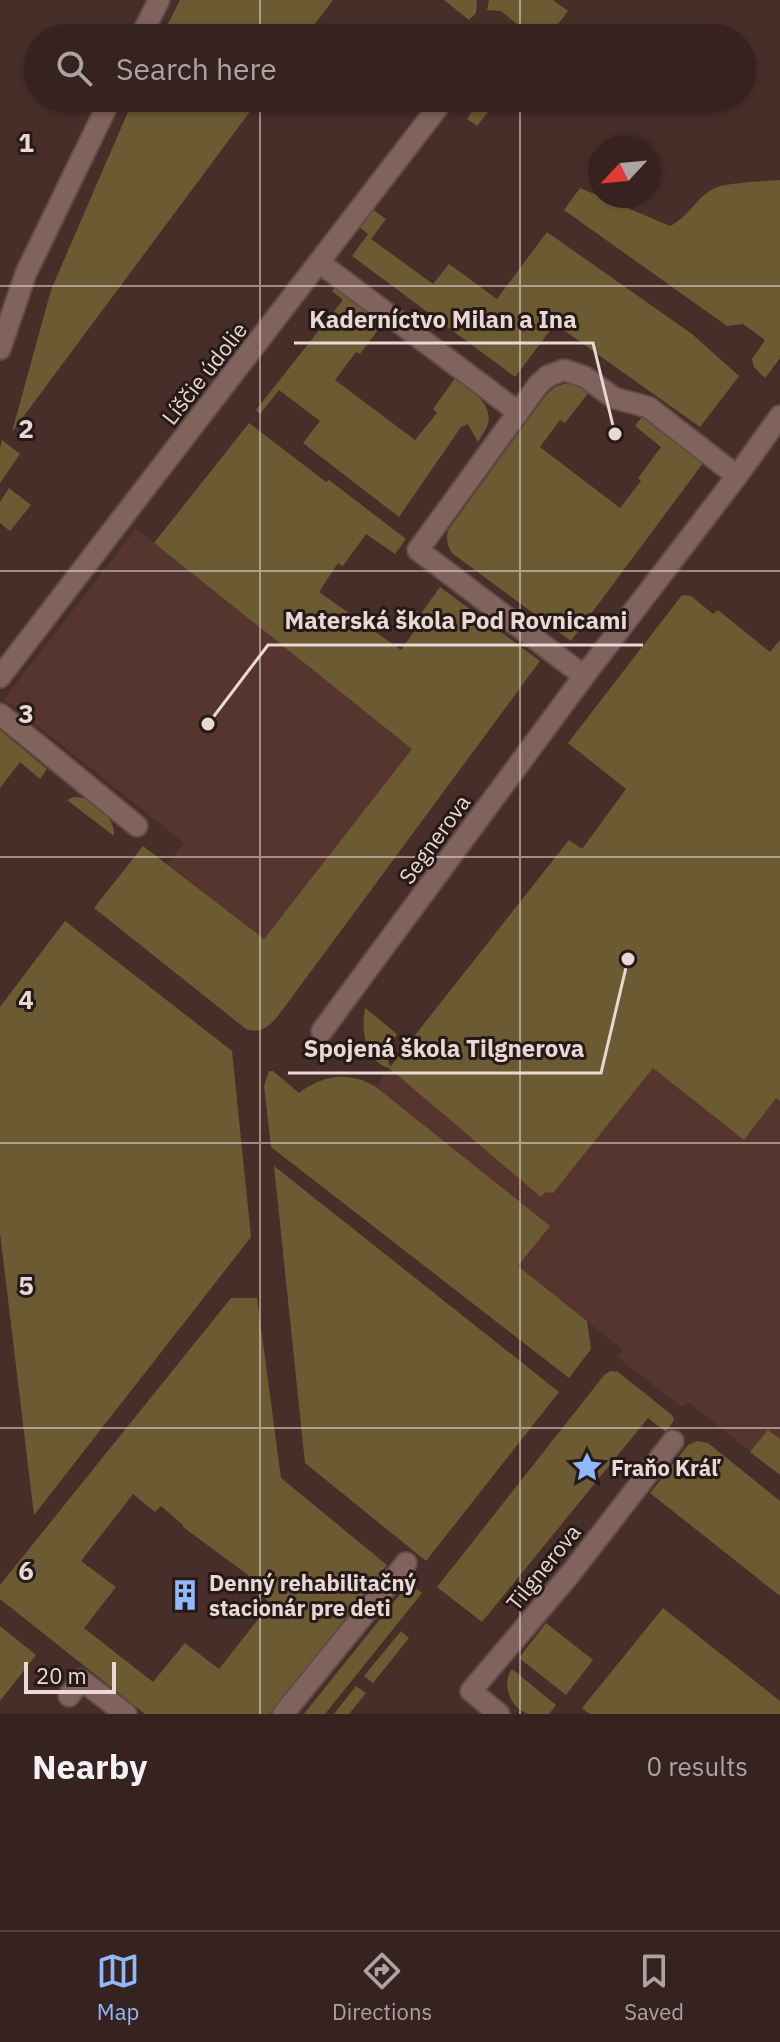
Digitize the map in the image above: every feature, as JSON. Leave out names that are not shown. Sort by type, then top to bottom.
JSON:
[{"type":"street","points":[[147,24],[159,0]]},
{"type":"street","points":[[0,349],[26,273],[104,112]]},
{"type":"street","name":"Líščie údolie","points":[[0,677],[434,112]]},
{"type":"street","points":[[320,263],[518,412]]},
{"type":"street","points":[[584,676],[418,550],[538,385],[548,376],[564,370],[585,377],[614,398],[648,407],[737,476]]},
{"type":"street","name":"Segnerova","points":[[322,1031],[780,416]]},
{"type":"street","points":[[0,714],[137,826]]},
{"type":"street","name":"Tilgnerova","points":[[499,1714],[471,1691],[571,1573],[673,1441]]},
{"type":"street","points":[[283,1714],[406,1563]]},
{"type":"street","points":[[69,1696],[81,1680],[126,1714]]},
{"type":"shaded area","points":[[180,0],[333,0],[315,24],[168,24]]},
{"type":"shaded area","points":[[444,0],[477,0],[476,13],[469,20]]},
{"type":"shaded area","points":[[489,0],[553,0],[568,11],[558,24],[517,24],[501,11],[487,10]]},
{"type":"shaded area","points":[[128,112],[250,112],[12,432],[51,290]]},
{"type":"shaded area","points":[[472,112],[488,112],[477,126],[467,119]]},
{"type":"shaded area","points":[[780,180],[780,358],[765,378],[754,367],[752,359],[765,340],[743,324],[727,326],[564,210],[580,188],[588,191],[588,208],[627,208],[670,226],[715,188]]},
{"type":"shaded area","points":[[372,209],[386,219],[371,239],[433,284],[449,264],[497,299],[547,232],[692,334],[739,376],[700,427],[555,324],[515,377],[352,256],[368,234],[359,227]]},
{"type":"shaded area","points":[[335,287],[384,322],[335,380],[415,440],[437,413],[433,409],[456,377],[479,397],[489,416],[478,442],[468,424],[461,427],[399,517],[303,443],[320,421],[279,390],[260,414],[256,410],[343,300],[332,291]]},
{"type":"shaded area","points":[[564,384],[575,384],[589,392],[565,423],[560,420],[540,447],[620,508],[661,447],[635,426],[644,414],[706,459],[571,641],[452,553],[447,539],[448,530],[546,395]]},
{"type":"shaded area","points":[[249,423],[406,539],[395,554],[366,534],[343,566],[338,563],[319,592],[401,650],[420,623],[417,619],[440,587],[540,661],[278,1016],[256,1031],[246,1029],[94,908],[143,846],[264,939],[412,749],[154,543]]},
{"type":"shaded area","points":[[2,440],[20,454],[0,483],[0,448]]},
{"type":"shaded area","points":[[9,488],[31,505],[10,531],[0,523],[0,502]]},
{"type":"shaded area","points":[[136,529],[413,749],[264,939],[167,864],[184,843],[4,699]]},
{"type":"shaded area","points":[[682,595],[691,596],[713,614],[718,610],[770,652],[780,640],[780,1101],[776,1098],[744,1140],[653,1068],[553,1193],[545,1192],[541,1197],[375,1059],[366,1044],[365,1008],[397,1034],[386,1053],[390,1067],[569,840],[582,849],[626,789],[568,743]]},
{"type":"shaded area","points":[[780,659],[780,1475],[688,1402],[680,1406],[617,1357],[623,1350],[518,1266],[376,1087],[569,840],[582,849],[627,789],[658,814]]},
{"type":"shaded area","points":[[0,730],[47,769],[40,779],[20,762],[0,788]]},
{"type":"shaded area","points":[[74,797],[88,800],[102,809],[111,822],[114,836],[67,800]]},
{"type":"shaded area","points":[[65,921],[232,1051],[251,1237],[34,1515],[0,1233],[0,1007]]},
{"type":"shaded area","points":[[269,1071],[299,1093],[318,1082],[337,1077],[357,1079],[376,1087],[550,1226],[518,1266],[587,1321],[591,1349],[569,1378],[271,1147],[264,1086]]},
{"type":"shaded area","points":[[274,1166],[559,1392],[426,1561],[305,1463]]},
{"type":"shaded area","points":[[231,1298],[257,1298],[281,1478],[387,1565],[270,1714],[145,1714],[0,1599],[0,1585]],"holes":[[[133,1494],[155,1512],[161,1506],[183,1527],[252,1578],[248,1585],[271,1603],[219,1669],[185,1643],[153,1682],[84,1628],[116,1587],[81,1561]]]},
{"type":"shaded area","points":[[618,1372],[672,1415],[674,1420],[666,1432],[648,1418],[482,1622],[437,1587],[605,1374]]},
{"type":"shaded area","points":[[768,1430],[780,1439],[780,1475],[750,1452]]},
{"type":"shaded area","points":[[697,1441],[708,1443],[780,1501],[780,1596],[650,1493],[688,1445]]},
{"type":"shaded area","points":[[409,1583],[422,1593],[325,1714],[304,1714]]},
{"type":"shaded area","points":[[663,1608],[780,1701],[780,1714],[590,1714],[582,1708]]},
{"type":"shaded area","points":[[546,1623],[593,1660],[566,1695],[519,1658]]},
{"type":"shaded area","points":[[0,1626],[36,1655],[0,1701]]},
{"type":"shaded area","points":[[401,1631],[409,1638],[373,1683],[364,1676]]},
{"type":"shaded area","points":[[512,1669],[556,1705],[549,1714],[528,1714],[516,1707],[507,1688]]},
{"type":"shaded area","points":[[356,1686],[366,1693],[349,1714],[334,1714]]},
{"type":"place","name":"Kaderníctvo Milan a Ina","points":[[615,434]]},
{"type":"place","name":"Materská škola Pod Rovnicami","points":[[208,724]]},
{"type":"place","name":"Spojená škola Tilgnerova","points":[[628,959]]},
{"type":"place","name":"Fraňo Kráľ","points":[[587,1467]]},
{"type":"place","name":"Denný rehabilitačný stacionár pre deti","points":[[185,1595]]}]
